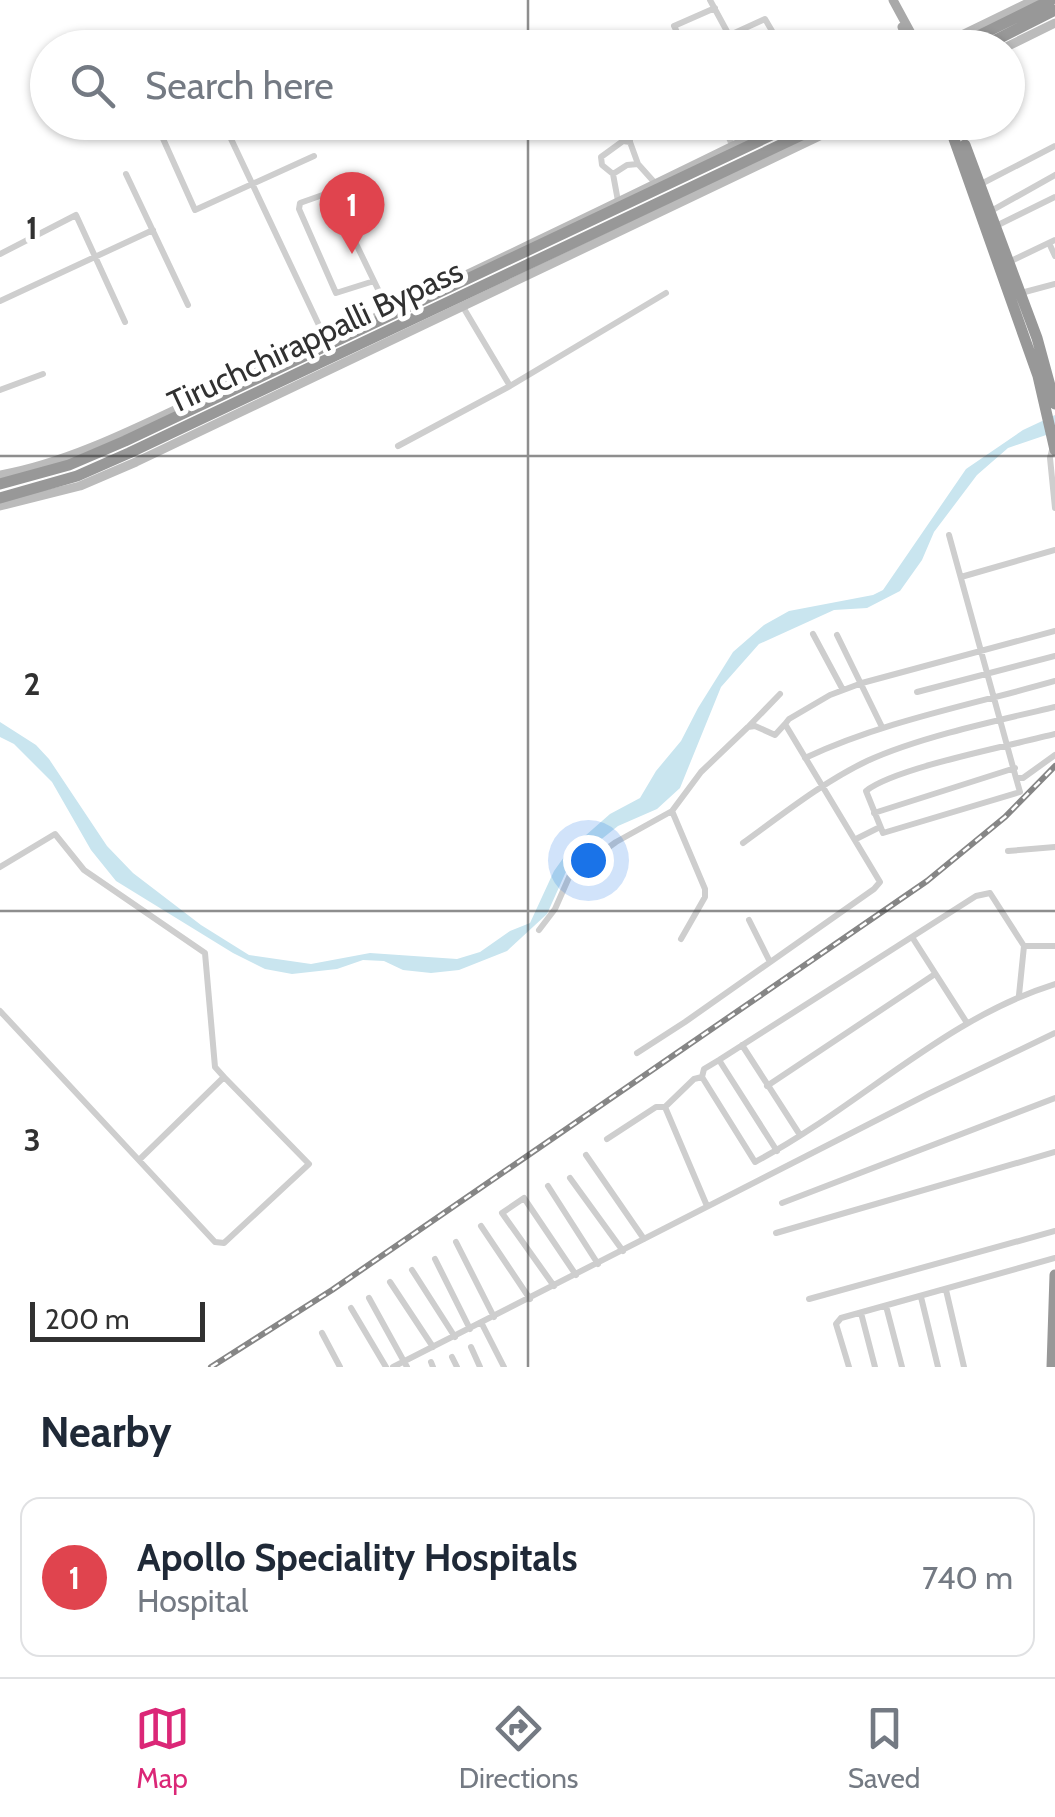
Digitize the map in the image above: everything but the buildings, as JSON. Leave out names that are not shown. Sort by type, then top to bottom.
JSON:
[{"type":"highway","points":[[984,30],[1051,0]]},
{"type":"highway","points":[[1016,30],[1055,10]]},
{"type":"highway","name":"Tiruchchirappalli Bypass","points":[[0,484],[70,465],[124,442],[560,233],[766,140]]},
{"type":"highway","name":"Tiruchchirappalli Bypass","points":[[0,498],[77,476],[129,453],[647,210],[770,140]]},
{"type":"highway","points":[[955,140],[1053,404]]},
{"type":"highway","points":[[958,140],[981,184],[1021,292],[1053,404],[1054,444]]},
{"type":"highway","points":[[1052,1367],[1055,1275]]},
{"type":"main road","points":[[894,1],[905,30]]},
{"type":"street","points":[[710,0],[727,30]]},
{"type":"street","points":[[974,30],[1016,4],[1034,0]]},
{"type":"street","points":[[676,30],[674,26],[715,8]]},
{"type":"street","points":[[741,30],[765,19],[771,30]]},
{"type":"street","points":[[1025,38],[1055,23]]},
{"type":"street","points":[[164,140],[195,210],[314,156]]},
{"type":"street","points":[[231,140],[326,340]]},
{"type":"street","points":[[730,140],[733,146]]},
{"type":"street","points":[[0,476],[66,456],[560,233],[655,183],[754,140]]},
{"type":"street","points":[[0,506],[38,499],[108,474],[811,140]]},
{"type":"street","points":[[618,201],[613,174],[602,166],[601,158],[623,142],[630,142],[638,164],[655,183]]},
{"type":"street","points":[[981,184],[1055,146]]},
{"type":"street","points":[[613,174],[638,164]]},
{"type":"street","points":[[126,174],[188,305]]},
{"type":"street","points":[[991,211],[1055,175]]},
{"type":"street","points":[[374,281],[336,293],[299,210],[300,204],[331,192],[374,281],[388,310]]},
{"type":"street","points":[[996,226],[1055,197]]},
{"type":"street","points":[[0,254],[76,215],[125,322]]},
{"type":"street","points":[[0,301],[153,230]]},
{"type":"street","points":[[1010,262],[1052,242],[1055,256]]},
{"type":"street","points":[[1021,292],[1055,284]]},
{"type":"street","points":[[398,446],[510,386],[666,293]]},
{"type":"street","points":[[463,306],[510,386]]},
{"type":"street","points":[[0,390],[43,374]]},
{"type":"street","points":[[1054,444],[1050,458],[1055,508]]},
{"type":"street","points":[[949,535],[1007,746],[1015,768],[1020,792],[883,832],[867,788],[932,766],[1007,746],[1055,734]]},
{"type":"street","points":[[961,578],[1055,550]]},
{"type":"street","points":[[748,726],[762,728],[772,735],[802,711],[843,690],[1055,630]]},
{"type":"street","points":[[814,634],[843,690]]},
{"type":"street","points":[[837,635],[882,727]]},
{"type":"street","points":[[917,692],[1055,656]]},
{"type":"street","points":[[805,758],[882,727],[1055,681]]},
{"type":"street","points":[[540,930],[555,910],[570,875],[616,842],[672,811],[701,772],[780,694]]},
{"type":"street","points":[[743,843],[823,786],[869,760],[1055,707]]},
{"type":"street","points":[[636,1052],[878,886],[879,877],[785,724]]},
{"type":"street","points":[[1016,778],[1023,778],[1055,756]]},
{"type":"street","points":[[874,812],[1015,768]]},
{"type":"street","points":[[672,811],[705,889],[705,897],[681,939]]},
{"type":"street","points":[[856,839],[880,826]]},
{"type":"street","points":[[0,867],[55,834],[84,870],[205,953],[215,1067],[309,1164],[224,1243],[215,1242],[0,1010]]},
{"type":"street","points":[[1008,851],[1055,846]]},
{"type":"street","points":[[1019,996],[1024,946],[990,893],[976,896],[704,1069],[702,1077],[755,1162],[968,1023],[1019,996],[1055,984]]},
{"type":"street","points":[[749,920],[770,962]]},
{"type":"street","points":[[912,937],[968,1023]]},
{"type":"street","points":[[1024,946],[1055,946]]},
{"type":"street","points":[[766,1086],[935,974]]},
{"type":"street","points":[[394,1367],[928,1094],[1055,1034]]},
{"type":"street","points":[[742,1045],[800,1135]]},
{"type":"street","points":[[718,1060],[777,1150]]},
{"type":"street","points":[[139,1160],[224,1077]]},
{"type":"street","points":[[607,1140],[656,1107],[665,1107],[694,1079],[702,1077]]},
{"type":"street","points":[[782,1203],[1055,1098]]},
{"type":"street","points":[[665,1107],[707,1206]]},
{"type":"street","points":[[776,1232],[1055,1152]]},
{"type":"street","points":[[586,1155],[644,1239]]},
{"type":"street","points":[[570,1178],[623,1250]]},
{"type":"street","points":[[548,1186],[598,1264]]},
{"type":"street","points":[[554,1286],[502,1213],[524,1198],[576,1275]]},
{"type":"street","points":[[481,1226],[530,1299]]},
{"type":"street","points":[[808,1299],[1055,1232]]},
{"type":"street","points":[[456,1242],[494,1317]]},
{"type":"street","points":[[849,1367],[836,1324],[841,1318],[1055,1258]]},
{"type":"street","points":[[435,1259],[470,1329]]},
{"type":"street","points":[[412,1270],[454,1337]]},
{"type":"street","points":[[390,1282],[433,1347]]},
{"type":"street","points":[[946,1290],[964,1367]]},
{"type":"street","points":[[369,1298],[406,1364]]},
{"type":"street","points":[[921,1298],[938,1367]]},
{"type":"street","points":[[886,1306],[902,1367]]},
{"type":"street","points":[[352,1308],[386,1367]]},
{"type":"street","points":[[861,1313],[875,1367]]},
{"type":"street","points":[[482,1323],[504,1367]]},
{"type":"street","points":[[322,1333],[340,1367]]},
{"type":"street","points":[[471,1347],[480,1367]]},
{"type":"street","points":[[452,1357],[457,1367]]},
{"type":"water","points":[[1055,415],[1055,432],[1008,448],[977,475],[934,532],[922,560],[900,591],[867,608],[834,610],[759,644],[721,687],[680,788],[657,809],[618,826],[569,865],[547,914],[507,951],[459,970],[431,973],[363,960],[337,969],[292,974],[265,969],[233,953],[116,881],[91,850],[52,782],[14,744],[0,737],[0,722],[36,745],[107,846],[133,873],[201,925],[249,955],[311,964],[370,953],[457,959],[480,952],[510,931],[530,923],[554,871],[569,850],[610,814],[640,798],[681,741],[733,652],[764,625],[789,611],[883,590],[966,469],[1023,430]]},
{"type":"railway","points":[[211,1367],[332,1290],[927,881],[1005,817],[1055,766]]},
{"type":"place","name":"Apollo Speciality Hospitals","points":[[352,254]]}]
